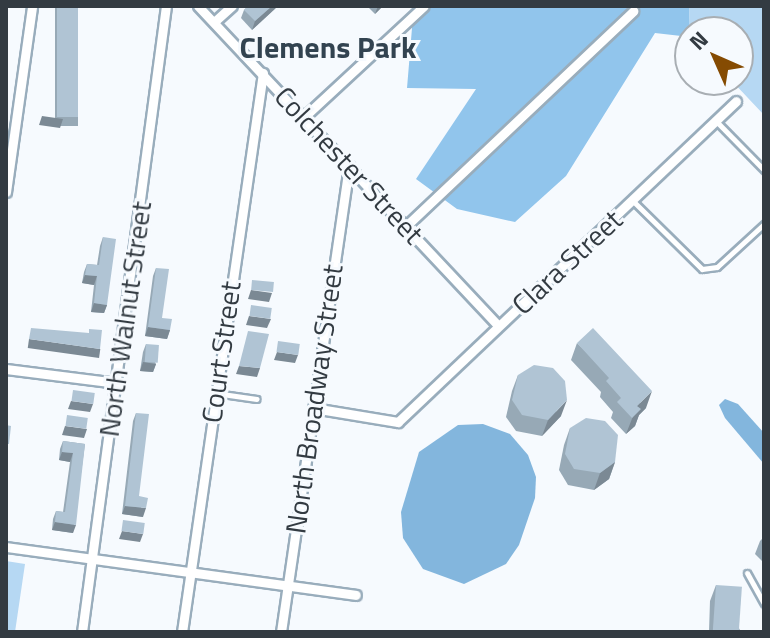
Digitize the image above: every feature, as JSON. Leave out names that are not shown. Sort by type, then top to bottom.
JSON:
[{"type":"street","points":[[6,192],[32,6]]},
{"type":"street","name":"North Walnut Street","points":[[82,632],[166,6]]},
{"type":"street","name":"Colchester Street","points":[[198,6],[498,325]]},
{"type":"street","points":[[214,22],[232,6]]},
{"type":"street","points":[[304,117],[424,6]]},
{"type":"street","points":[[406,226],[633,11]]},
{"type":"street","name":"Court Street","points":[[182,632],[263,73]]},
{"type":"street","name":"Clara Street","points":[[313,408],[398,422],[736,101]]},
{"type":"street","name":"North Broadway Street","points":[[281,632],[349,166]]},
{"type":"street","points":[[6,369],[117,383]]},
{"type":"street","points":[[6,547],[356,595]]},
{"type":"lane","points":[[715,120],[764,170]]},
{"type":"lane","points":[[633,201],[702,269],[717,267],[764,224]]},
{"type":"lane","points":[[215,393],[257,399]]},
{"type":"lane","points":[[747,573],[764,604]]},
{"type":"shaded area","points":[[430,6],[689,6],[689,16],[674,16],[674,35],[655,33],[566,176],[515,222],[457,209],[416,179],[476,89],[407,88],[413,16]]},
{"type":"shaded area","points":[[689,6],[764,6],[764,115],[746,96],[754,96],[754,16],[689,16]]},
{"type":"shaded area","points":[[725,399],[738,404],[764,433],[764,464],[725,418],[719,405]]},
{"type":"shaded area","points":[[483,424],[510,434],[528,455],[536,477],[535,498],[519,545],[506,564],[464,584],[423,569],[403,538],[401,512],[419,452],[458,425]]},
{"type":"shaded area","points":[[6,561],[25,564],[15,632],[6,632]]},
{"type":"building","points":[[57,6],[78,6],[78,117],[57,117]]},
{"type":"building","points":[[248,6],[272,6],[255,21],[244,10]]},
{"type":"building","points":[[103,237],[116,239],[107,305],[94,303],[97,276],[85,275],[87,264],[99,265]]},
{"type":"building","points":[[156,268],[169,269],[162,318],[172,319],[170,330],[148,327]]},
{"type":"building","points":[[252,280],[274,282],[273,292],[251,290]]},
{"type":"building","points":[[251,305],[272,308],[270,319],[249,316]]},
{"type":"building","points":[[31,328],[89,333],[89,329],[102,330],[100,349],[29,339]]},
{"type":"building","points":[[593,328],[652,391],[637,406],[641,409],[632,418],[617,402],[621,398],[606,381],[609,378],[577,343]]},
{"type":"building","points":[[248,331],[269,334],[260,368],[239,366]]},
{"type":"building","points":[[278,341],[300,344],[298,355],[276,352]]},
{"type":"building","points":[[146,344],[159,345],[158,363],[145,362]]},
{"type":"building","points":[[534,365],[553,368],[565,381],[567,400],[548,420],[522,415],[512,400],[518,375]]},
{"type":"building","points":[[73,390],[95,393],[93,404],[71,401]]},
{"type":"building","points":[[136,413],[149,414],[139,496],[148,498],[146,508],[125,506]]},
{"type":"building","points":[[67,415],[88,418],[86,429],[65,426]]},
{"type":"building","points":[[586,418],[605,421],[618,435],[615,462],[600,473],[574,469],[565,454],[570,428]]},
{"type":"building","points":[[6,425],[11,426],[9,444],[6,444]]},
{"type":"building","points":[[63,441],[85,444],[76,525],[55,522],[56,511],[65,512],[73,453],[62,452]]},
{"type":"building","points":[[123,520],[145,523],[143,534],[121,531]]},
{"type":"building","points":[[716,585],[742,587],[739,632],[713,632]]},
{"type":"district","name":"Clemens Park","points":[[328,47]]}]
